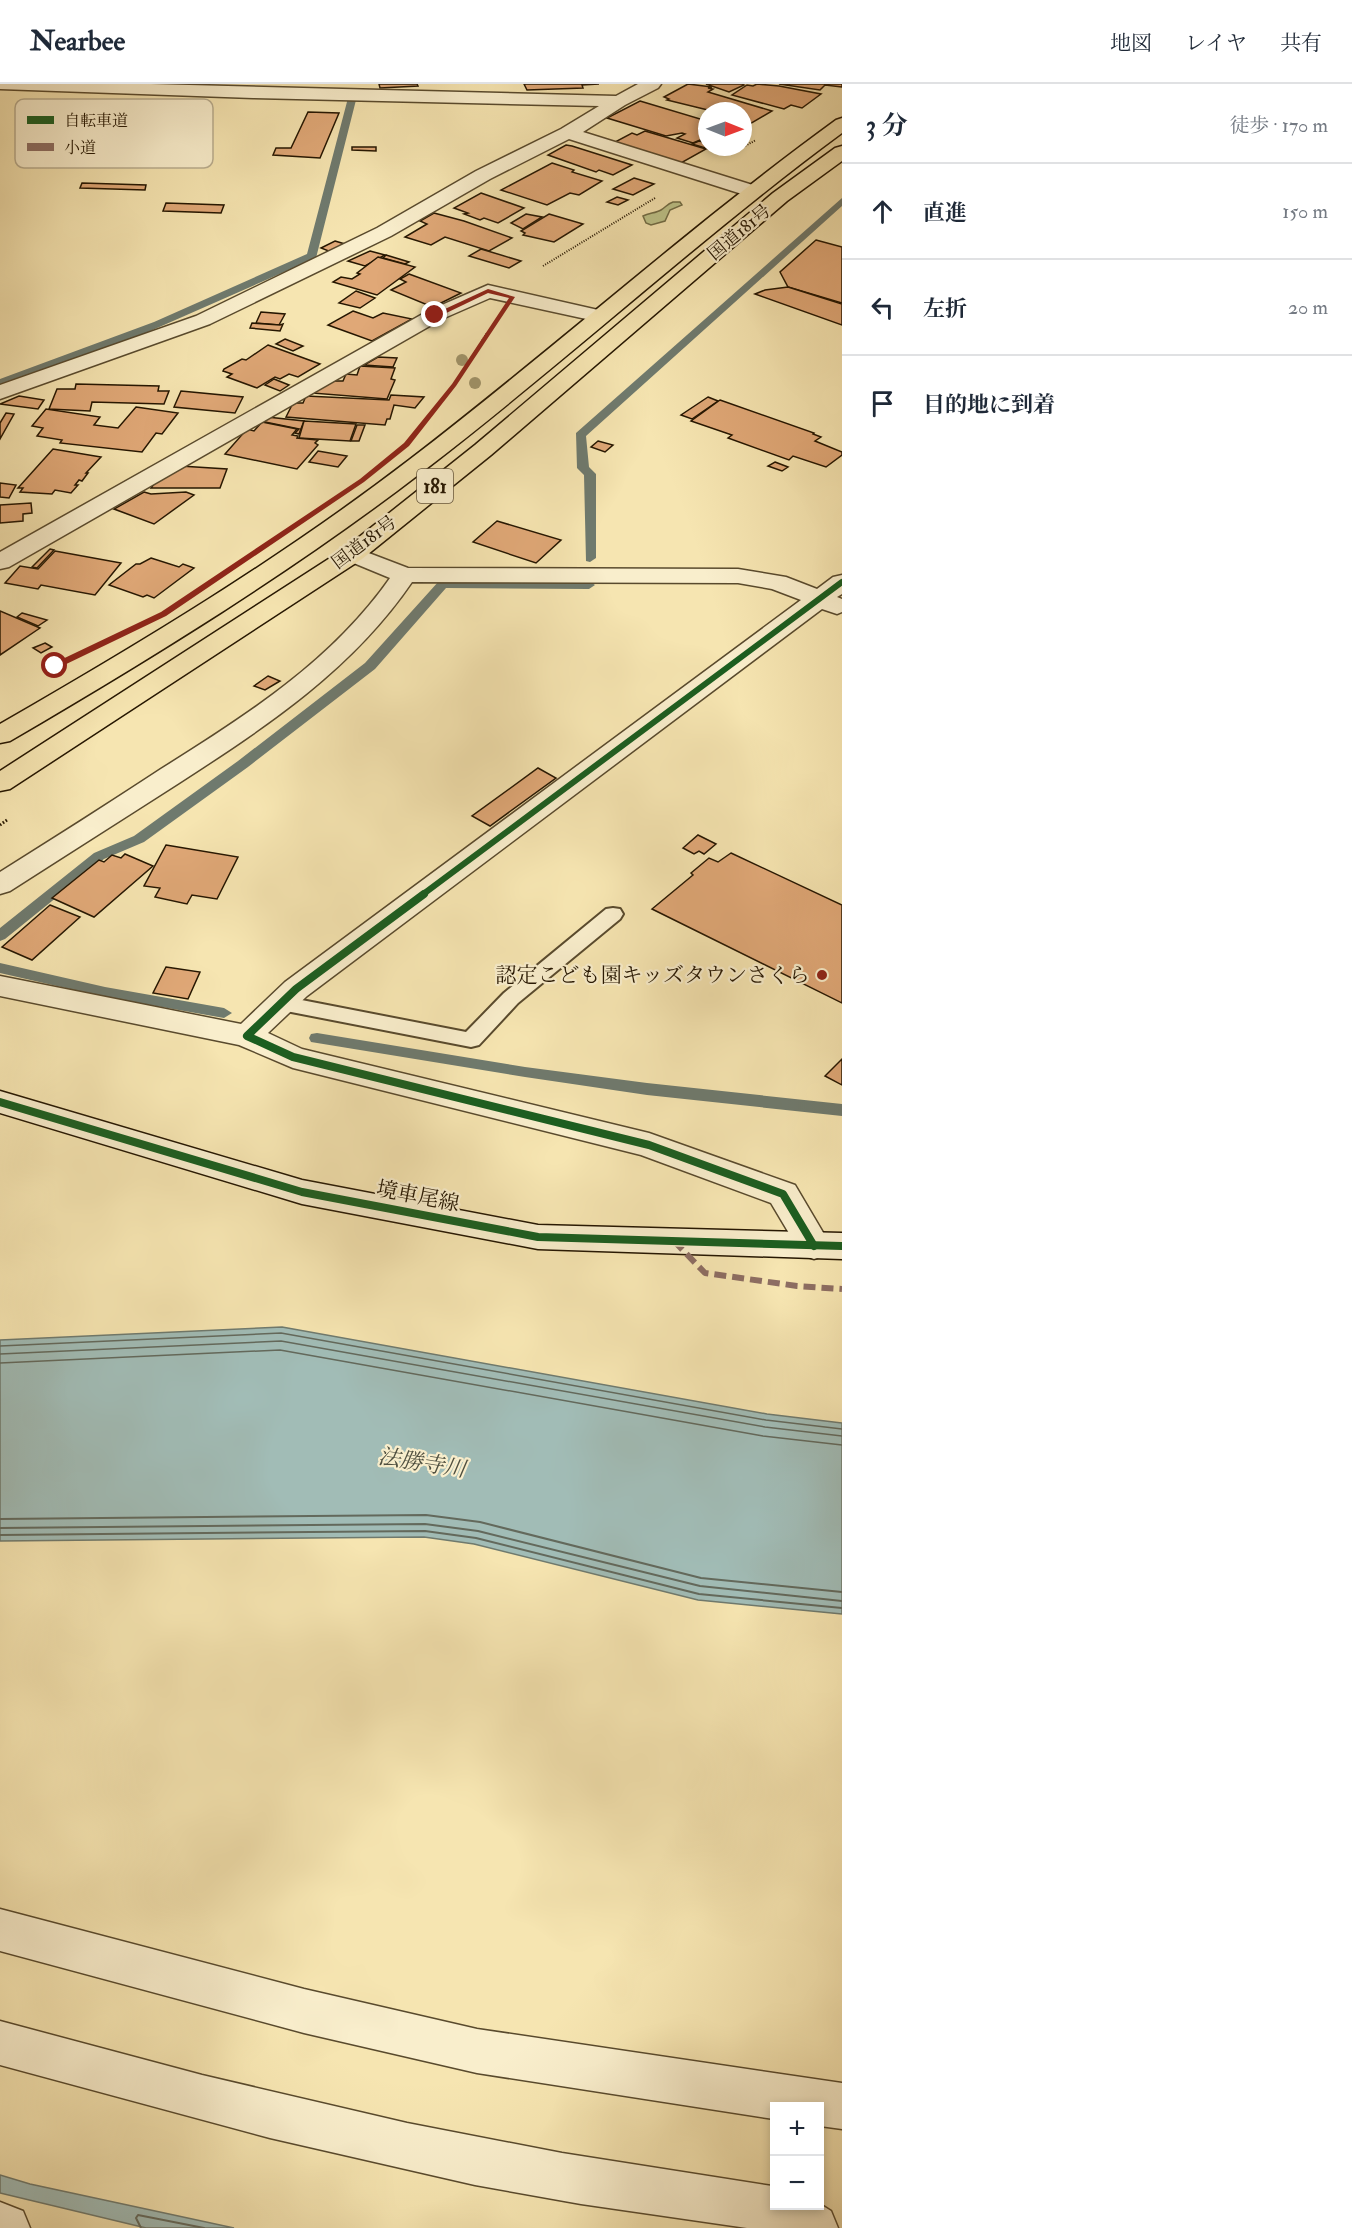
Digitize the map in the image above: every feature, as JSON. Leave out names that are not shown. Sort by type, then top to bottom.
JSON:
[{"type":"highway","name":"国道181号","points":[[0,735],[266,573],[416,466],[752,192],[842,124]]},
{"type":"highway","name":"国道181号","points":[[0,783],[353,554],[483,450],[780,197],[842,152]]},
{"type":"street","points":[[0,84],[241,93],[619,101]]},
{"type":"street","points":[[0,392],[203,320],[384,232],[483,175],[568,133],[619,101],[652,84]]},
{"type":"street","points":[[568,133],[752,192]]},
{"type":"street","points":[[0,562],[435,315],[488,291],[600,316]]},
{"type":"street","points":[[353,554],[405,574],[738,576],[777,582],[835,596]]},
{"type":"street","points":[[5,876],[248,726],[324,668],[381,608],[405,574]]},
{"type":"street","points":[[248,1036],[296,989],[835,596]]},
{"type":"street","points":[[0,986],[248,1036],[293,1057],[649,1145],[783,1194],[828,1246]]},
{"type":"street","name":"境車尾線","points":[[0,1102],[302,1192],[538,1237],[828,1246]]},
{"type":"street","points":[[0,1930],[304,2011],[477,2051],[842,2106]]},
{"type":"street","points":[[0,2043],[118,2076],[337,2131],[544,2174],[726,2201],[774,2211],[808,2223],[814,2228]]},
{"type":"street","points":[[0,2226],[6,2228]]},
{"type":"lane","points":[[281,1004],[471,1040],[511,998],[613,914]]},
{"type":"path","points":[[454,385],[524,282],[557,255],[695,175]]},
{"type":"green space","points":[[673,202],[680,202],[682,205],[670,210],[665,221],[651,225],[646,223],[643,216],[659,211]]},
{"type":"water","name":"法勝寺川","points":[[282,1327],[767,1414],[842,1423],[842,1614],[698,1600],[474,1544],[424,1537],[0,1541],[0,1340]]},
{"type":"water","points":[[0,2175],[30,2184],[234,2228],[146,2228],[0,2193]]},
{"type":"building","points":[[379,84],[417,84],[418,86],[380,88]]},
{"type":"building","points":[[524,84],[599,84],[582,85],[583,88],[527,90]]},
{"type":"building","points":[[688,84],[712,87],[708,88],[713,89],[708,92],[742,102],[698,102],[698,108],[667,100],[669,99],[664,97]]},
{"type":"building","points":[[706,84],[742,84],[744,85],[729,92]]},
{"type":"building","points":[[757,84],[821,94],[802,108],[791,105],[784,109],[732,95],[747,85]]},
{"type":"building","points":[[779,84],[842,84],[842,87],[825,85],[820,90]]},
{"type":"building","points":[[640,101],[698,118],[698,141],[693,143],[677,138],[685,134],[682,133],[666,136],[607,118]]},
{"type":"building","points":[[752,105],[772,111],[752,123]]},
{"type":"building","points":[[308,112],[339,113],[320,158],[273,155],[276,148],[291,148]]},
{"type":"building","points":[[645,131],[698,147],[698,153],[681,163],[615,142],[632,133],[637,135]]},
{"type":"building","points":[[566,145],[632,165],[613,175],[599,170],[596,172],[548,155]]},
{"type":"building","points":[[352,147],[376,147],[376,151],[352,150]]},
{"type":"building","points":[[552,163],[602,181],[579,195],[570,193],[547,205],[501,190]]},
{"type":"building","points":[[634,178],[654,184],[633,195],[613,189]]},
{"type":"building","points":[[82,183],[146,185],[145,190],[80,188]]},
{"type":"building","points":[[481,193],[524,208],[498,223],[484,218],[480,220],[454,208]]},
{"type":"building","points":[[617,197],[628,200],[618,205],[607,202]]},
{"type":"building","points":[[166,203],[224,205],[221,213],[163,211]]},
{"type":"building","points":[[434,213],[512,238],[489,251],[445,237],[431,245],[405,237],[427,224],[420,221]]},
{"type":"building","points":[[526,214],[542,217],[523,229],[511,223]]},
{"type":"building","points":[[549,214],[583,224],[554,242],[523,235],[525,233],[521,231]]},
{"type":"building","points":[[816,240],[842,247],[842,303],[788,287],[780,272]]},
{"type":"building","points":[[335,241],[345,244],[331,252],[321,248]]},
{"type":"building","points":[[481,249],[521,261],[509,268],[469,256]]},
{"type":"building","points":[[370,251],[385,255],[365,266],[348,261]]},
{"type":"building","points":[[386,255],[409,262],[405,264],[383,258]]},
{"type":"building","points":[[378,257],[415,267],[377,295],[333,282],[341,277],[352,279]]},
{"type":"building","points":[[409,274],[461,293],[430,306],[391,290],[406,282],[400,279]]},
{"type":"building","points":[[788,287],[842,304],[842,325],[755,294],[765,290]]},
{"type":"building","points":[[356,291],[375,298],[360,308],[339,303]]},
{"type":"building","points":[[353,311],[373,318],[383,313],[412,319],[372,341],[328,325]]},
{"type":"building","points":[[261,312],[285,314],[279,325],[256,323]]},
{"type":"building","points":[[252,323],[283,324],[280,331],[250,328]]},
{"type":"building","points":[[285,339],[303,346],[293,351],[276,344]]},
{"type":"building","points":[[268,345],[320,364],[298,377],[289,374],[280,379],[275,377],[257,388],[227,377],[232,374],[223,371],[224,369],[242,359],[246,360]]},
{"type":"building","points":[[378,357],[397,358],[393,367],[364,365]]},
{"type":"building","points":[[360,366],[395,368],[391,379],[395,380],[387,399],[312,393],[332,381],[343,381],[346,374],[357,375]]},
{"type":"building","points":[[274,379],[289,385],[280,391],[265,385]]},
{"type":"building","points":[[76,384],[159,386],[158,391],[169,391],[164,404],[92,402],[90,411],[49,409],[57,389],[75,389]]},
{"type":"building","points":[[181,391],[243,397],[235,413],[174,407]]},
{"type":"building","points":[[391,395],[424,397],[415,408],[394,405],[390,419],[387,419],[385,425],[286,417],[293,403],[303,403],[306,396],[389,400]]},
{"type":"building","points":[[19,396],[44,400],[38,409],[0,404]]},
{"type":"building","points":[[708,397],[718,401],[692,419],[681,415]]},
{"type":"building","points":[[720,400],[814,433],[821,437],[815,441],[842,452],[842,455],[826,467],[793,456],[789,460],[728,438],[732,435],[691,421]]},
{"type":"building","points":[[136,407],[178,413],[162,434],[156,433],[142,452],[60,443],[62,440],[37,436],[43,428],[32,426],[46,409],[100,417],[94,425],[118,428]]},
{"type":"building","points":[[6,413],[14,414],[0,439],[0,423]]},
{"type":"building","points":[[267,417],[304,421],[299,434],[295,433],[299,429],[265,422]]},
{"type":"building","points":[[304,421],[356,424],[350,441],[299,438]]},
{"type":"building","points":[[262,422],[297,429],[292,435],[298,436],[297,438],[318,440],[315,443],[318,445],[297,469],[225,454],[247,429],[254,431]]},
{"type":"building","points":[[357,425],[365,425],[359,441],[351,441]]},
{"type":"building","points":[[598,441],[613,445],[605,452],[591,447]]},
{"type":"building","points":[[53,449],[101,457],[86,473],[88,473],[82,481],[79,480],[71,493],[55,490],[52,494],[20,492],[23,488],[18,488]]},
{"type":"building","points":[[318,451],[347,456],[338,467],[309,462]]},
{"type":"building","points":[[775,462],[788,467],[782,471],[768,466]]},
{"type":"building","points":[[180,466],[227,469],[220,488],[151,488],[159,477]]},
{"type":"building","points":[[0,483],[16,485],[9,498],[0,497]]},
{"type":"building","points":[[144,492],[151,494],[186,492],[194,495],[154,524],[114,509]]},
{"type":"building","points":[[31,503],[32,513],[23,514],[23,521],[0,523],[0,505]]},
{"type":"building","points":[[497,521],[561,540],[536,563],[473,542]]},
{"type":"building","points":[[50,549],[54,550],[37,568],[32,567]]},
{"type":"building","points":[[55,551],[121,563],[95,595],[41,585],[38,589],[5,583],[20,566],[38,569]]},
{"type":"building","points":[[151,558],[179,567],[183,564],[194,568],[154,598],[147,595],[143,597],[109,585],[136,564]]},
{"type":"building","points":[[0,611],[40,628],[0,655]]},
{"type":"building","points":[[22,613],[47,620],[38,626],[17,617]]},
{"type":"building","points":[[45,643],[52,647],[41,653],[33,648]]},
{"type":"building","points":[[268,676],[280,681],[265,690],[254,686]]},
{"type":"building","points":[[538,768],[556,778],[490,826],[472,816]]},
{"type":"building","points":[[698,835],[716,844],[704,854],[699,851],[694,854],[683,848]]},
{"type":"building","points":[[166,845],[238,857],[217,899],[192,895],[187,904],[155,897],[160,888],[144,886]]},
{"type":"building","points":[[731,853],[842,905],[842,1003],[652,909],[693,875],[691,873],[709,858],[718,862]]},
{"type":"building","points":[[125,854],[153,866],[94,917],[52,898],[99,860],[104,862],[112,855],[121,858]]},
{"type":"building","points":[[50,905],[80,917],[32,960],[2,947]]},
{"type":"building","points":[[166,967],[200,972],[188,999],[153,993]]},
{"type":"building","points":[[842,1059],[842,1085],[825,1076]]},
{"type":"waterway","points":[[0,383],[119,340],[312,256],[351,100]]},
{"type":"waterway","points":[[590,558],[590,474],[583,468],[580,435],[842,201]]},
{"type":"waterway","points":[[0,936],[99,856],[139,839],[243,764],[370,666],[443,584],[589,585]]},
{"type":"waterway","points":[[0,968],[105,992],[224,1013]]},
{"type":"waterway","points":[[317,1038],[525,1072],[647,1089],[842,1110]]},
{"type":"marked path","points":[[674,1241],[705,1273],[797,1286],[842,1289]]},
{"type":"cycle path","points":[[814,1246],[783,1194],[649,1145],[293,1057],[247,1036],[296,989],[842,582]]},
{"type":"cycle path","points":[[0,1102],[302,1192],[538,1237],[842,1246]]},
{"type":"place","name":"認定こども園キッズタウンさくら","points":[[822,975]]},
{"type":"route","points":[[55,666],[164,614],[362,481],[406,445],[454,385],[512,297],[488,291],[435,315]]}]
